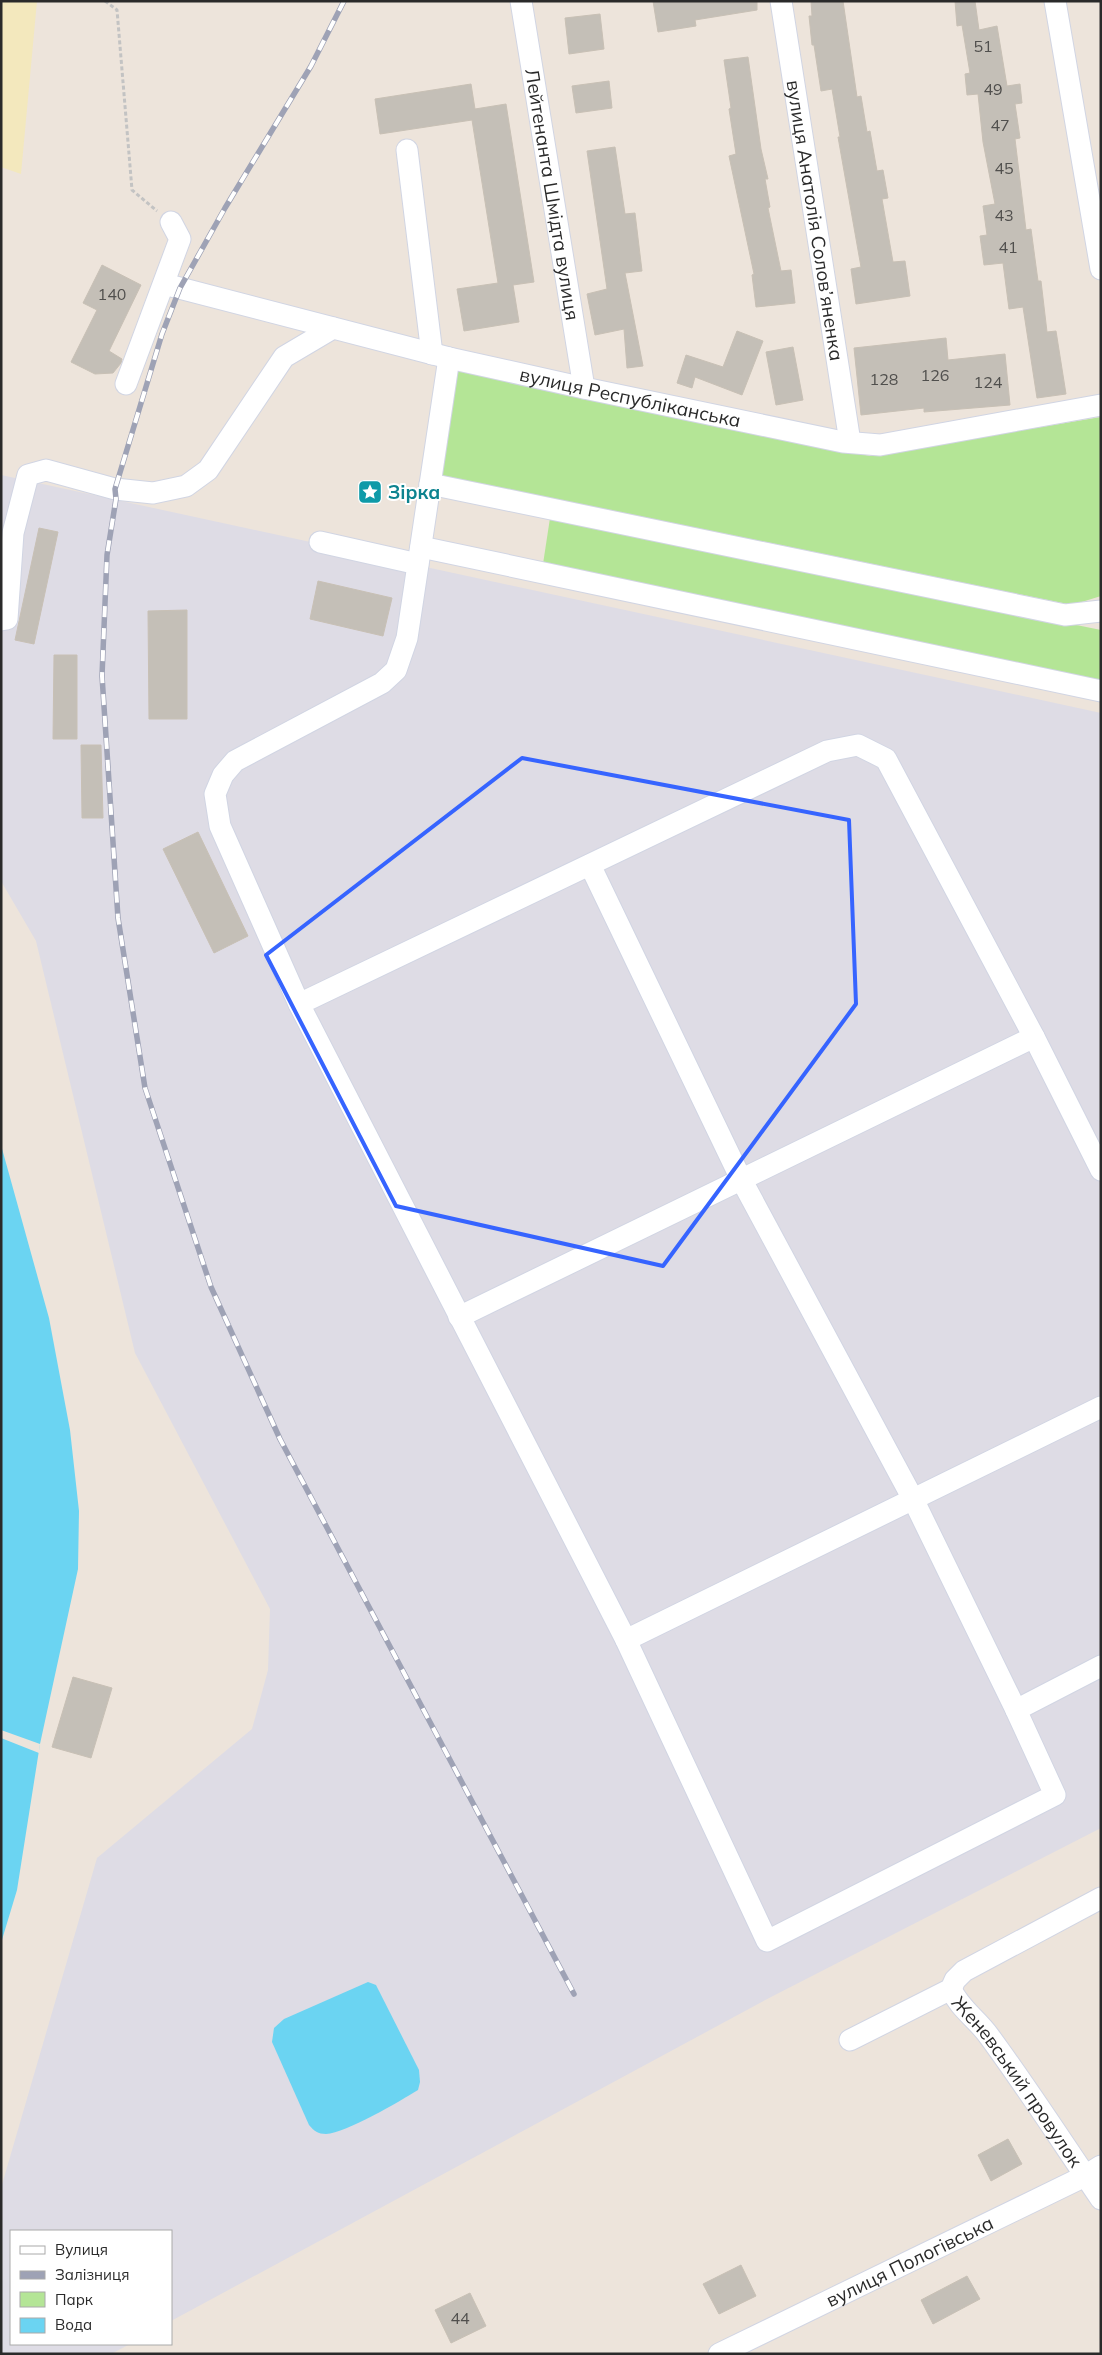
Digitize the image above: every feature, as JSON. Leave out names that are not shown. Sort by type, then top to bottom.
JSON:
[{"type":"street","name":"Лейтенанта Шмідта вулиця","points":[[521,1],[584,388]]},
{"type":"street","name":"вулиця Анатолія Солов’яненка","points":[[780,1],[850,442]]},
{"type":"street","points":[[1055,1],[1094,191],[1101,269]]},
{"type":"street","points":[[408,150],[440,356],[430,484],[407,638],[396,670],[382,683],[235,761],[223,775],[214,794],[220,826],[299,1004],[626,1640],[767,1941],[1055,1795],[1016,1710],[913,1499],[741,1179],[590,865]]},
{"type":"street","points":[[126,384],[180,239],[172,222]]},
{"type":"street","name":"вулиця Республіканська","points":[[164,284],[440,356],[817,438],[880,446],[1101,405]]},
{"type":"street","points":[[1,620],[8,619],[7,533],[28,475],[46,470],[115,489],[153,493],[186,486],[208,470],[284,357],[333,328]]},
{"type":"street","points":[[430,484],[1065,616],[1101,611]]},
{"type":"street","points":[[320,542],[419,556],[1101,691]]},
{"type":"street","points":[[299,1004],[827,751],[858,745],[886,759],[1034,1038],[1101,1170]]},
{"type":"street","points":[[459,1317],[1034,1038]]},
{"type":"street","points":[[626,1640],[1101,1407]]},
{"type":"street","points":[[1016,1710],[1101,1666]]},
{"type":"street","points":[[850,2040],[951,1989],[954,1980],[964,1971],[1101,1898]]},
{"type":"street","name":"Женевський провулок","points":[[951,1989],[959,2003],[993,2041],[1093,2171],[1101,2199]]},
{"type":"street","name":"вулиця Пологівська","points":[[719,2354],[1093,2171]]},
{"type":"path","points":[[105,1],[117,10],[132,190],[172,222]]},
{"type":"highlighted area","points":[[522,758],[849,820],[856,1004],[663,1266],[396,1206],[266,955]]},
{"type":"shaded area","points":[[1,475],[1101,713],[1101,1828],[771,1997],[172,2320],[172,2230],[10,2230],[10,2345],[128,2345],[111,2354],[1,2354],[1,2188],[97,1858],[252,1729],[268,1670],[270,1609],[135,1353],[36,941],[1,881]]},
{"type":"green space","points":[[455,368],[870,456],[1101,417],[1101,596],[1072,605],[439,475]]},
{"type":"green space","points":[[550,518],[1101,630],[1101,683],[543,564]]},
{"type":"sand","points":[[1,1],[37,1],[21,174],[1,167]]},
{"type":"water","points":[[1,1145],[49,1318],[70,1430],[79,1511],[78,1569],[40,1744],[17,1890],[1,1943]]},
{"type":"water","points":[[368,1982],[376,1985],[419,2070],[420,2082],[418,2090],[373,2116],[346,2128],[326,2134],[318,2133],[309,2125],[272,2042],[274,2028],[284,2019]]},
{"type":"pier","points":[[1,1730],[40,1744],[39,1753],[1,1738]]},
{"type":"building","points":[[653,1],[757,1],[757,10],[695,20],[696,26],[658,32]]},
{"type":"building","points":[[811,1],[843,1],[857,97],[861,96],[867,132],[870,131],[877,171],[883,170],[888,198],[882,199],[893,262],[905,261],[910,296],[856,304],[851,269],[861,267],[838,137],[840,137],[832,89],[821,91],[814,45],[812,45],[809,16],[812,16]]},
{"type":"building","points":[[955,1],[975,1],[979,30],[997,26],[1007,86],[1020,84],[1022,103],[1015,104],[1020,138],[1015,139],[1026,230],[1031,229],[1038,281],[1041,281],[1047,332],[1056,331],[1066,394],[1037,398],[1023,307],[1009,309],[1003,263],[984,265],[980,236],[987,235],[983,206],[995,204],[983,142],[978,94],[967,95],[965,74],[970,73],[962,25],[957,26]]},
{"type":"building","points":[[600,14],[604,49],[569,54],[565,18]]},
{"type":"building","points":[[748,57],[761,149],[768,179],[765,179],[770,207],[768,208],[781,271],[791,270],[795,303],[756,307],[752,275],[754,274],[729,156],[736,154],[724,60]]},
{"type":"building","points":[[609,81],[612,108],[576,113],[572,86]]},
{"type":"building","points":[[471,84],[475,109],[506,104],[534,282],[513,285],[519,322],[464,331],[457,289],[498,283],[472,120],[380,134],[375,99]]},
{"type":"building","points":[[615,147],[625,214],[635,213],[642,271],[625,273],[643,366],[627,368],[624,329],[595,335],[587,294],[607,289],[587,151]]},
{"type":"building","points":[[102,265],[141,285],[109,351],[122,359],[121,363],[113,373],[95,374],[71,362],[97,310],[83,303]]},
{"type":"building","points":[[737,331],[763,341],[742,395],[695,377],[692,388],[677,383],[686,355],[723,367]]},
{"type":"building","points":[[946,338],[948,360],[1005,354],[1010,405],[924,412],[924,408],[861,415],[854,348]]},
{"type":"building","points":[[793,347],[803,400],[776,405],[766,352]]},
{"type":"building","points":[[39,528],[58,532],[34,644],[15,640]]},
{"type":"building","points":[[318,581],[392,598],[383,636],[310,619]]},
{"type":"building","points":[[187,610],[187,719],[149,719],[148,611]]},
{"type":"building","points":[[54,655],[77,655],[77,739],[53,739]]},
{"type":"building","points":[[81,745],[101,745],[103,818],[82,818]]},
{"type":"building","points":[[198,832],[248,936],[214,953],[163,849]]},
{"type":"building","points":[[73,1677],[112,1688],[91,1758],[52,1747]]},
{"type":"building","points":[[1008,2139],[1022,2164],[991,2181],[978,2155]]},
{"type":"building","points":[[741,2265],[756,2296],[719,2314],[703,2284]]},
{"type":"building","points":[[967,2276],[980,2299],[933,2324],[921,2300]]},
{"type":"building","points":[[470,2293],[486,2326],[451,2343],[435,2310]]},
{"type":"railway","points":[[344,1],[311,66],[225,208],[180,288],[162,334],[115,489],[116,499],[107,555],[102,676],[118,918],[145,1088],[211,1287],[280,1439],[574,1994]]},
{"type":"place","name":"Зірка","points":[[370,492]]}]
